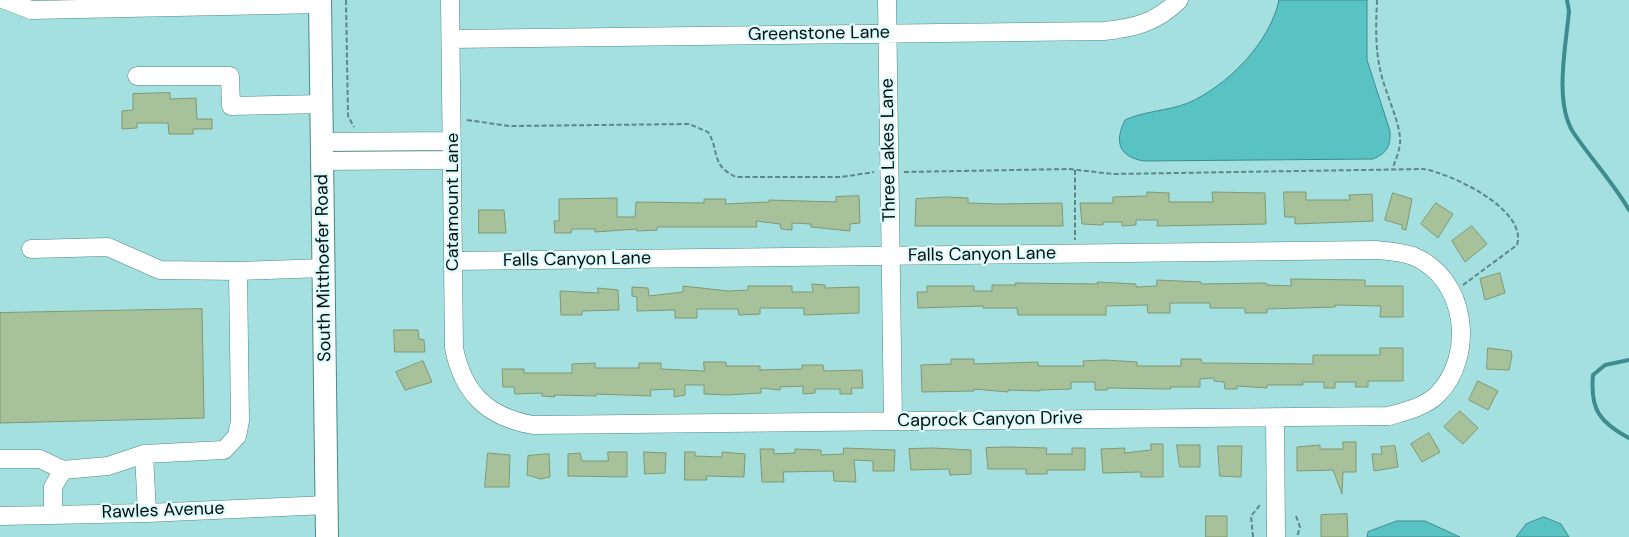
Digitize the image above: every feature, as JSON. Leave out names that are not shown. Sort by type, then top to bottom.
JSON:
[{"type":"main road","name":"South Mitthoefer Road","points":[[320,2],[327,537]]},
{"type":"street","points":[[5,0],[31,10],[320,2]]},
{"type":"street","name":"Catamount Lane","points":[[450,0],[454,348],[464,382],[477,399]]},
{"type":"street","name":"Three Lakes Lane","points":[[887,0],[893,421]]},
{"type":"street","name":"Greenstone Lane","points":[[451,39],[1123,29],[1148,23],[1169,10],[1179,0]]},
{"type":"street","points":[[137,76],[230,76],[231,106],[322,104]]},
{"type":"street","points":[[322,152],[452,141]]},
{"type":"street","points":[[322,152],[452,160]]},
{"type":"street","points":[[31,249],[108,247],[160,270],[238,271],[324,268]]},
{"type":"street","name":"Falls Canyon Lane","points":[[453,262],[1394,252],[1414,256],[1434,270],[1445,283],[1461,321],[1462,334]]},
{"type":"street","points":[[0,459],[40,459],[62,470],[108,466],[144,454],[224,450],[237,436],[240,421],[238,271]]},
{"type":"street","name":"Caprock Canyon Drive","points":[[477,399],[493,412],[511,421],[532,424],[1389,416],[1415,409],[1436,396],[1456,367],[1462,334]]},
{"type":"street","points":[[1275,417],[1276,537]]},
{"type":"street","points":[[144,454],[147,513]]},
{"type":"street","points":[[52,515],[53,487],[62,470]]},
{"type":"street","name":"Rawles Avenue","points":[[0,516],[147,513],[327,504]]},
{"type":"path","points":[[346,0],[348,116],[351,125],[357,130]]},
{"type":"path","points":[[1377,0],[1379,69],[1385,94],[1399,132],[1400,144],[1392,170]]},
{"type":"path","points":[[452,119],[498,125],[689,124],[708,132],[717,163],[728,173],[736,177],[841,177],[890,172],[1075,170],[1113,174],[1423,169],[1439,172],[1457,179],[1493,202],[1508,215],[1517,231],[1516,244],[1451,294]]},
{"type":"path","points":[[1075,170],[1075,254]]},
{"type":"path","points":[[1253,537],[1250,529],[1251,516],[1260,505]]},
{"type":"path","points":[[1296,516],[1300,528],[1297,537]]},
{"type":"water","points":[[1279,0],[1367,0],[1367,60],[1390,131],[1389,145],[1382,154],[1373,159],[1144,161],[1129,156],[1124,152],[1121,147],[1120,135],[1125,120],[1188,103],[1217,86],[1232,74],[1257,47],[1274,16]]},
{"type":"water","points":[[1544,517],[1561,524],[1569,537],[1516,537],[1526,524]]},
{"type":"water","points":[[1397,521],[1425,521],[1460,537],[1367,537],[1368,532]]},
{"type":"building","points":[[170,93],[170,99],[196,98],[197,119],[212,119],[212,129],[193,129],[193,134],[169,134],[168,123],[137,123],[137,128],[122,129],[122,111],[133,110],[133,94]]},
{"type":"building","points":[[1147,192],[1169,193],[1169,202],[1213,202],[1212,192],[1265,193],[1266,224],[1157,226],[1158,220],[1136,220],[1136,225],[1122,226],[1122,222],[1103,222],[1103,225],[1082,224],[1080,203],[1113,203],[1113,197],[1147,196]]},
{"type":"building","points":[[1284,192],[1306,192],[1306,200],[1350,200],[1349,195],[1372,194],[1373,221],[1295,224],[1295,217],[1285,217]]},
{"type":"building","points":[[1393,193],[1412,199],[1406,230],[1402,229],[1402,225],[1385,220]]},
{"type":"building","points":[[859,196],[860,223],[850,224],[850,231],[811,227],[811,224],[792,223],[792,230],[781,229],[780,224],[756,221],[757,227],[657,227],[657,230],[637,231],[637,229],[595,232],[595,229],[572,229],[571,233],[555,233],[554,221],[559,221],[559,199],[617,198],[617,217],[635,217],[636,202],[704,203],[704,199],[726,199],[725,204],[769,202],[769,200],[836,202],[836,197]]},
{"type":"building","points":[[968,198],[968,203],[1062,203],[1063,226],[915,226],[916,199]]},
{"type":"building","points":[[1436,203],[1453,214],[1438,238],[1421,224]]},
{"type":"building","points":[[479,210],[504,210],[506,233],[479,233]]},
{"type":"building","points":[[1472,226],[1487,244],[1465,262],[1452,241]]},
{"type":"building","points":[[1500,273],[1505,293],[1485,300],[1480,279]]},
{"type":"building","points":[[1291,279],[1365,280],[1365,286],[1403,286],[1403,317],[1380,317],[1381,306],[1335,305],[1335,307],[1267,309],[1267,313],[1245,313],[1245,308],[1210,308],[1210,303],[1170,303],[1170,313],[1148,313],[1147,305],[1106,306],[1106,315],[1018,315],[1017,308],[983,308],[983,306],[918,308],[917,292],[927,292],[927,286],[974,286],[974,291],[992,291],[992,285],[1016,285],[1015,283],[1098,284],[1097,282],[1136,284],[1136,287],[1157,286],[1157,280],[1201,282],[1201,284],[1266,283],[1267,285],[1291,286]]},
{"type":"building","points":[[812,284],[825,285],[825,288],[859,287],[859,313],[804,315],[804,308],[760,308],[760,314],[739,315],[738,309],[697,309],[697,318],[675,318],[675,310],[637,311],[637,297],[632,296],[632,287],[648,288],[649,296],[683,292],[683,286],[728,291],[748,290],[748,286],[792,286],[792,292],[813,292]]},
{"type":"building","points":[[598,288],[618,290],[619,310],[582,311],[582,315],[561,315],[560,291],[598,293]]},
{"type":"building","points":[[202,309],[204,418],[0,423],[0,313]]},
{"type":"building","points":[[394,330],[418,330],[419,339],[424,340],[425,352],[395,352]]},
{"type":"building","points":[[1380,348],[1403,348],[1403,381],[1368,381],[1368,387],[1355,387],[1356,382],[1335,382],[1335,388],[1324,388],[1324,382],[1302,382],[1303,385],[1267,385],[1267,388],[1237,386],[1237,389],[1225,389],[1224,382],[1214,381],[1214,378],[1200,379],[1200,387],[1170,387],[1171,389],[1107,388],[1107,390],[1095,390],[1095,382],[1071,382],[1071,389],[1040,391],[1008,390],[1008,392],[974,389],[974,391],[922,392],[921,365],[951,364],[951,359],[974,359],[974,364],[1038,362],[1038,366],[1084,366],[1083,361],[1105,360],[1137,362],[1137,366],[1181,366],[1181,359],[1201,359],[1202,363],[1313,364],[1313,355],[1380,355]]},
{"type":"building","points":[[1488,348],[1511,351],[1512,356],[1509,370],[1487,369]]},
{"type":"building","points":[[423,361],[432,382],[405,390],[396,372]]},
{"type":"building","points":[[704,362],[726,362],[726,366],[760,366],[760,370],[802,369],[802,365],[823,365],[824,371],[862,370],[863,388],[851,388],[852,394],[840,394],[840,389],[815,389],[815,393],[803,394],[803,386],[780,387],[780,390],[761,388],[761,393],[727,395],[704,394],[704,385],[685,385],[685,395],[674,397],[674,389],[650,390],[651,396],[596,394],[596,396],[554,395],[555,397],[542,396],[542,393],[515,394],[514,387],[503,387],[502,369],[524,369],[524,373],[572,373],[572,364],[595,363],[595,368],[639,368],[639,363],[661,363],[661,369],[704,371]]},
{"type":"building","points":[[1478,381],[1498,391],[1488,410],[1469,400]]},
{"type":"building","points":[[1460,411],[1478,428],[1463,444],[1444,427]]},
{"type":"building","points":[[1429,433],[1440,452],[1422,462],[1411,444]]},
{"type":"building","points":[[1343,442],[1356,442],[1356,472],[1343,472],[1342,494],[1333,470],[1297,471],[1297,447],[1320,445],[1320,449],[1343,449]]},
{"type":"building","points":[[1151,444],[1163,444],[1163,477],[1141,477],[1141,472],[1103,473],[1101,449],[1125,448],[1124,453],[1151,450]]},
{"type":"building","points":[[1177,445],[1200,445],[1200,467],[1180,467]]},
{"type":"building","points":[[1218,446],[1242,446],[1241,477],[1220,476]]},
{"type":"building","points":[[1395,446],[1398,467],[1374,471],[1372,454],[1382,454],[1381,447]]},
{"type":"building","points":[[844,448],[895,450],[894,471],[873,471],[873,461],[854,460],[856,482],[834,481],[833,471],[783,472],[784,482],[762,482],[760,449],[774,449],[774,454],[795,453],[795,449],[821,450],[821,455],[843,454]]},
{"type":"building","points":[[986,448],[1047,448],[1046,454],[1072,454],[1072,448],[1085,448],[1085,470],[1047,470],[1047,474],[1026,474],[1026,469],[988,469]]},
{"type":"building","points":[[909,449],[971,450],[971,474],[950,475],[949,469],[911,470]]},
{"type":"building","points":[[608,452],[627,452],[627,477],[568,476],[568,454],[580,453],[582,461],[608,461]]},
{"type":"building","points":[[644,452],[666,453],[665,473],[645,474]]},
{"type":"building","points":[[685,452],[695,452],[695,456],[722,457],[722,452],[745,454],[744,477],[706,476],[707,480],[685,480]]},
{"type":"building","points":[[488,453],[510,455],[509,487],[485,487]]},
{"type":"building","points":[[549,454],[550,477],[541,479],[527,475],[528,456]]},
{"type":"building","points":[[1347,514],[1348,537],[1321,537],[1321,515]]},
{"type":"building","points":[[1206,516],[1227,516],[1227,537],[1206,537]]},
{"type":"waterway","points":[[1567,0],[1569,11],[1563,73],[1564,105],[1567,119],[1573,132],[1629,210]]},
{"type":"waterway","points":[[1629,360],[1605,365],[1593,375],[1592,387],[1595,406],[1604,420],[1629,438]]}]
